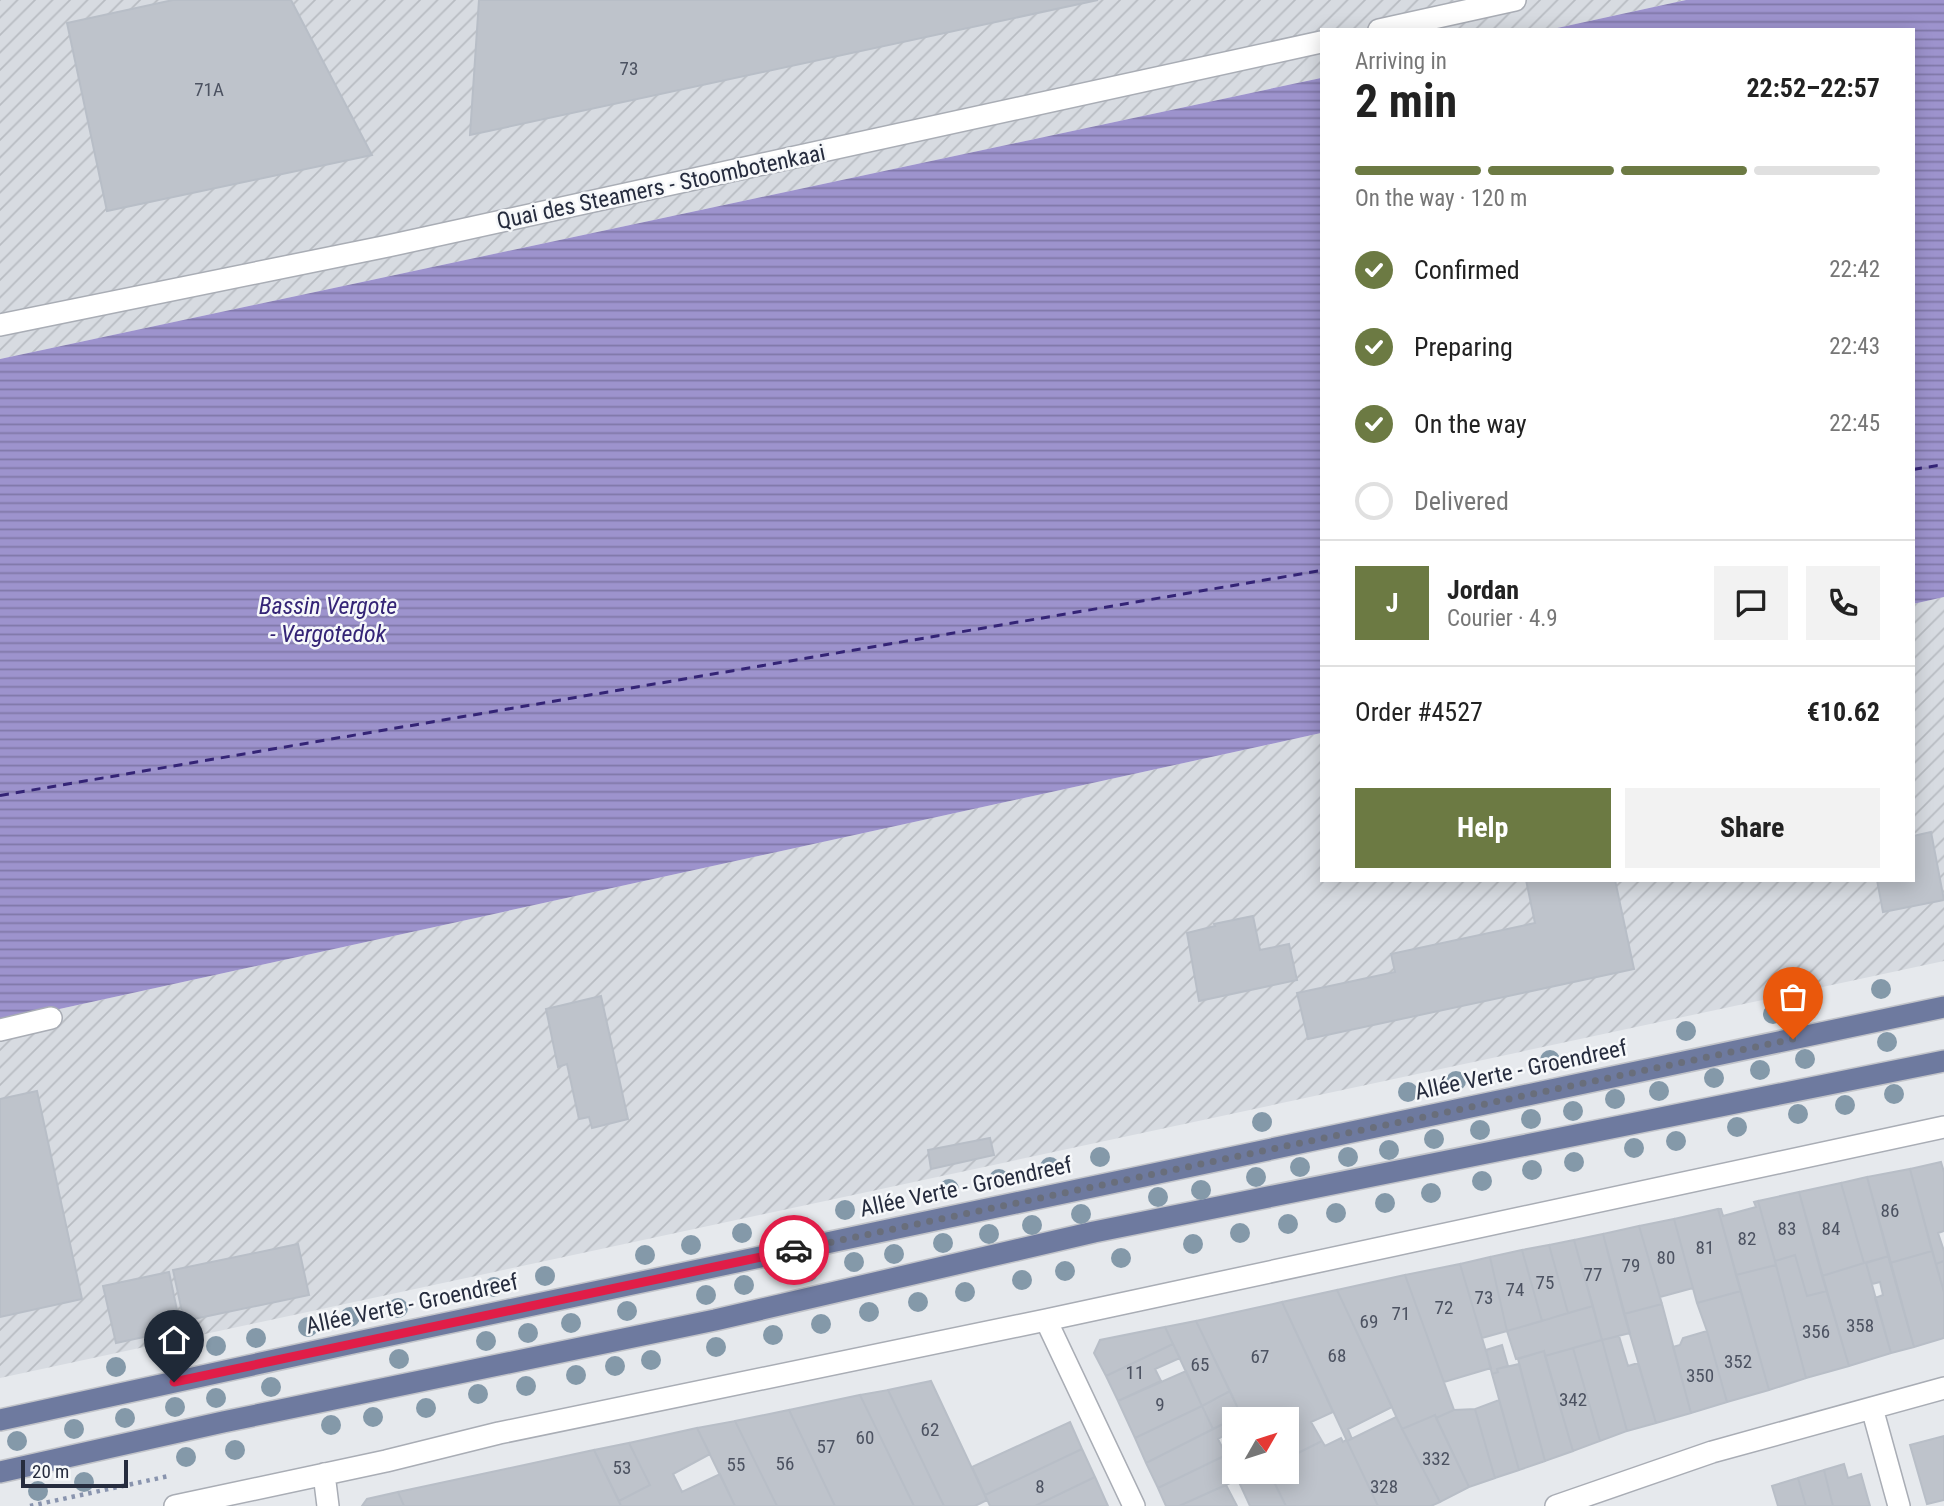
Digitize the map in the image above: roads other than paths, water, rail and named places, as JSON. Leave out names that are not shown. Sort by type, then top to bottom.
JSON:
[{"type":"main road","name":"Allée Verte - Groendreef","points":[[0,1420],[1944,1007]]},
{"type":"main road","points":[[0,1472],[223,1422],[715,1320],[1094,1232],[1944,1061]]},
{"type":"street","points":[[1388,28],[1515,0]]},
{"type":"street","name":"Quai des Steamers - Stoombotenkaai","points":[[0,325],[401,243],[1320,43]]},
{"type":"street","points":[[0,1030],[51,1018]]},
{"type":"street","points":[[175,1506],[499,1433],[1046,1320],[1944,1127]]},
{"type":"street","points":[[1046,1320],[1134,1506]]},
{"type":"street","points":[[1556,1506],[1712,1452],[1944,1388]]},
{"type":"street","points":[[1872,1408],[1899,1506]]},
{"type":"street","points":[[324,1474],[328,1506]]},
{"type":"water","points":[[1686,0],[1944,0],[1944,597],[1915,604],[1915,28],[1557,28]]},
{"type":"water","name":"Bassin Vergote - Vergotedok","points":[[1320,78],[1320,733],[0,1022],[0,359]]}]
